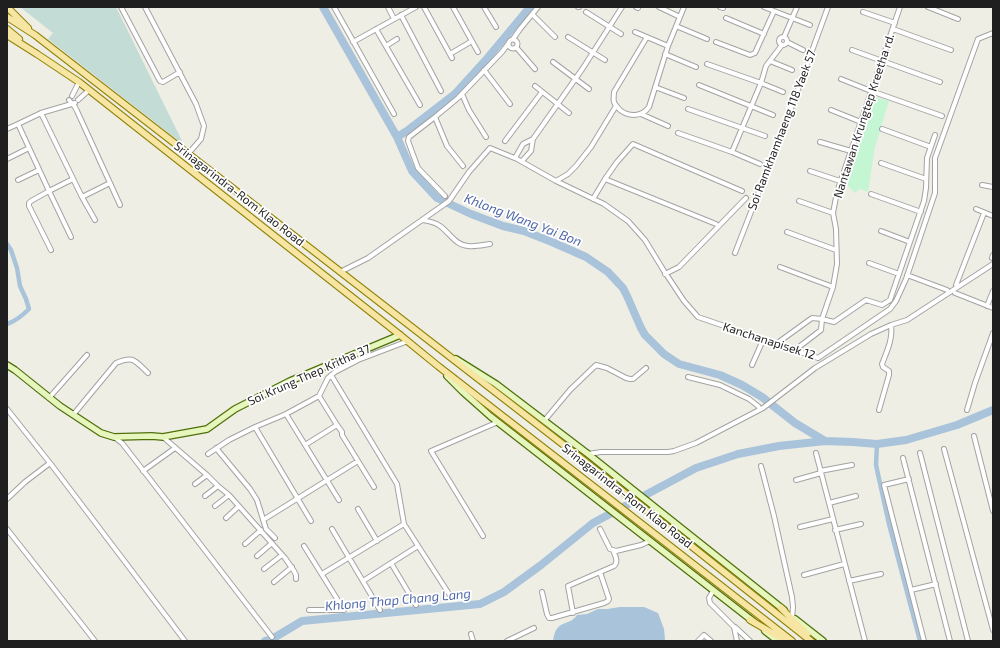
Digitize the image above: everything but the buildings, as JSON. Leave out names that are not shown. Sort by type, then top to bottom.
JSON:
[{"type":"main road","name":"Srinagarindra-Rom Klao Road","points":[[7,7],[35,35]]},
{"type":"main road","name":"Srinagarindra-Rom Klao Road","points":[[7,18],[35,35],[444,352],[811,641]]},
{"type":"main road","name":"Srinagarindra-Rom Klao Road","points":[[7,29],[37,54]]},
{"type":"main road","name":"Srinagarindra-Rom Klao Road","points":[[7,35],[79,82],[438,366],[792,641]]},
{"type":"main road","name":"Soi Krung Thep Kritha 37","points":[[7,365],[49,398],[101,433],[114,437],[163,437],[207,429],[235,409],[290,381],[400,335]]},
{"type":"main road","name":"Srinagarindra-Rom Klao Road","points":[[444,352],[496,384],[588,454],[781,608]]},
{"type":"main road","name":"Srinagarindra-Rom Klao Road","points":[[438,366],[472,400],[498,422],[778,641]]},
{"type":"main road","points":[[781,608],[823,641]]},
{"type":"main road","points":[[793,618],[814,641]]},
{"type":"main road","points":[[750,620],[786,641]]},
{"type":"street","points":[[121,7],[160,81],[163,82],[180,72]]},
{"type":"street","points":[[145,7],[196,104],[204,126],[201,139],[188,154]]},
{"type":"street","points":[[334,7],[394,114]]},
{"type":"street","points":[[388,7],[394,19]]},
{"type":"street","points":[[353,42],[416,7]]},
{"type":"street","points":[[424,7],[451,56],[472,41]]},
{"type":"street","points":[[454,7],[478,52]]},
{"type":"street","points":[[484,7],[496,27]]},
{"type":"street","points":[[445,196],[418,168],[408,141],[411,135],[462,94],[502,52],[509,41],[513,39],[538,7]]},
{"type":"street","points":[[522,161],[530,151],[533,139],[576,79],[622,7]]},
{"type":"street","points":[[659,7],[680,18]]},
{"type":"street","points":[[647,37],[614,92],[614,102],[616,106],[629,115],[641,114],[649,107],[665,54],[684,7]]},
{"type":"street","points":[[764,7],[810,25]]},
{"type":"street","points":[[782,45],[779,41],[780,38],[784,37],[797,7]]},
{"type":"street","name":"Soi Ramkhamhaeng 118 Yaek 57","points":[[735,253],[828,7]]},
{"type":"street","name":"Nantawan Krungtep Kreetha rd.","points":[[795,350],[821,330],[822,319],[833,287],[837,264],[836,229],[833,213],[836,192],[900,7]]},
{"type":"street","points":[[928,7],[958,19]]},
{"type":"street","points":[[716,42],[750,55],[755,53],[774,11]]},
{"type":"street","points":[[586,12],[621,34]]},
{"type":"street","points":[[863,12],[895,23]]},
{"type":"street","points":[[532,14],[555,37]]},
{"type":"street","points":[[401,15],[441,91]]},
{"type":"street","points":[[726,18],[764,34]]},
{"type":"street","points":[[676,26],[707,38]]},
{"type":"street","points":[[376,29],[420,105]]},
{"type":"street","points":[[893,29],[950,50]]},
{"type":"street","points":[[635,32],[668,46]]},
{"type":"street","name":"Kanchanapisek 12","points":[[422,220],[449,201],[469,172],[490,148],[522,161],[604,204],[628,221],[645,240],[665,274],[684,301],[698,317],[818,358],[890,309],[896,301],[907,275],[935,193],[935,158],[969,61],[978,39],[993,33]]},
{"type":"street","points":[[568,37],[605,60]]},
{"type":"street","points":[[784,37],[787,42],[803,50]]},
{"type":"street","points":[[513,39],[517,41],[518,44],[516,48]]},
{"type":"street","points":[[386,46],[397,40]]},
{"type":"street","points":[[732,152],[752,106],[766,66],[782,45],[787,42]]},
{"type":"street","points":[[508,44],[513,49],[516,48],[535,69]]},
{"type":"street","points":[[852,50],[940,82]]},
{"type":"street","points":[[665,54],[696,67]]},
{"type":"street","points":[[770,61],[792,70]]},
{"type":"street","points":[[553,62],[589,89]]},
{"type":"street","points":[[707,64],[783,92]]},
{"type":"street","points":[[484,70],[510,104]]},
{"type":"street","points":[[841,79],[871,92],[942,116]]},
{"type":"street","points":[[79,82],[73,100],[120,205]]},
{"type":"street","points":[[699,85],[773,115]]},
{"type":"street","points":[[535,86],[569,113]]},
{"type":"street","points":[[655,87],[684,98]]},
{"type":"street","points":[[7,129],[41,112],[66,105],[89,90]]},
{"type":"street","points":[[505,141],[542,92]]},
{"type":"street","points":[[462,94],[469,110],[486,137]]},
{"type":"street","points":[[556,180],[568,174],[576,166],[591,147],[616,106]]},
{"type":"street","points":[[688,109],[765,136]]},
{"type":"street","points":[[831,110],[861,122]]},
{"type":"street","points":[[41,112],[94,220]]},
{"type":"street","points":[[641,114],[668,126]]},
{"type":"street","points":[[435,117],[447,146],[463,166]]},
{"type":"street","points":[[18,124],[71,237]]},
{"type":"street","points":[[882,129],[931,147]]},
{"type":"street","points":[[678,133],[732,152],[760,164]]},
{"type":"street","points":[[776,344],[812,318],[834,322],[866,300],[882,305],[890,300],[924,201],[927,158],[935,135]]},
{"type":"street","points":[[515,158],[524,144],[533,139]]},
{"type":"street","points":[[820,142],[851,151]]},
{"type":"street","points":[[593,199],[604,179],[633,144],[742,192]]},
{"type":"street","points":[[7,159],[29,148]]},
{"type":"street","points":[[881,162],[926,179]]},
{"type":"street","points":[[18,180],[39,170]]},
{"type":"street","points":[[810,171],[840,181]]},
{"type":"street","points":[[51,250],[29,206],[29,203],[73,179]]},
{"type":"street","points":[[604,179],[716,224]]},
{"type":"street","points":[[82,197],[110,183]]},
{"type":"street","points":[[982,185],[993,187]]},
{"type":"street","points":[[871,194],[921,212]]},
{"type":"street","points":[[665,274],[679,267],[746,198]]},
{"type":"street","points":[[799,201],[833,213]]},
{"type":"street","points":[[976,209],[993,216]]},
{"type":"street","points":[[956,285],[984,213]]},
{"type":"street","points":[[340,272],[368,258],[422,220],[439,225],[457,242],[463,245],[490,244]]},
{"type":"street","points":[[881,231],[910,242]]},
{"type":"street","points":[[787,232],[836,250]]},
{"type":"street","points":[[869,263],[899,274]]},
{"type":"street","points":[[588,454],[601,452],[668,452],[696,443],[761,409],[815,368],[871,334],[907,320],[993,264]]},
{"type":"street","points":[[780,267],[833,287]]},
{"type":"street","points":[[907,275],[947,290]]},
{"type":"street","points":[[987,306],[993,291]]},
{"type":"street","points":[[954,293],[993,308]]},
{"type":"street","points":[[878,410],[889,375],[889,371],[882,364],[892,337],[891,325]]},
{"type":"street","points":[[967,410],[993,333]]},
{"type":"street","points":[[752,365],[763,340]]},
{"type":"street","points":[[208,454],[228,440],[254,427],[286,414],[318,396],[330,375],[335,372],[358,360],[408,341]]},
{"type":"street","points":[[49,398],[87,356]]},
{"type":"street","points":[[73,415],[116,363],[130,359],[135,361],[148,373]]},
{"type":"street","points":[[544,421],[570,390],[596,365],[607,368],[630,379],[633,379],[646,368]]},
{"type":"street","points":[[330,375],[397,484],[404,524],[451,598]]},
{"type":"street","points":[[688,377],[720,385],[749,399],[761,409]]},
{"type":"street","points":[[318,396],[342,432],[342,435],[374,487]]},
{"type":"street","points":[[7,409],[50,463],[185,641]]},
{"type":"street","points":[[286,414],[339,500]]},
{"type":"street","points":[[483,536],[431,451],[498,422]]},
{"type":"street","points":[[305,445],[337,425]]},
{"type":"street","points":[[254,427],[310,521]]},
{"type":"street","points":[[974,436],[993,511]]},
{"type":"street","points":[[114,437],[122,443],[272,637]]},
{"type":"street","points":[[163,437],[208,475],[240,506],[292,567],[296,575],[296,579]]},
{"type":"street","points":[[143,471],[175,448]]},
{"type":"street","points":[[216,448],[250,489],[257,500],[266,529],[275,538]]},
{"type":"street","points":[[944,449],[993,630]]},
{"type":"street","points":[[816,453],[848,581],[865,641]]},
{"type":"street","points":[[920,453],[968,641]]},
{"type":"street","points":[[903,458],[950,641]]},
{"type":"street","points":[[263,520],[358,461]]},
{"type":"street","points":[[7,499],[25,482],[50,463]]},
{"type":"street","points":[[796,480],[820,472],[852,465]]},
{"type":"street","points":[[761,466],[792,597],[793,618]]},
{"type":"street","points":[[195,484],[208,475]]},
{"type":"street","points":[[909,479],[884,485],[924,641]]},
{"type":"street","points":[[205,496],[218,486]]},
{"type":"street","points":[[216,506],[229,495]]},
{"type":"street","points":[[828,503],[856,496]]},
{"type":"street","points":[[226,518],[240,506]]},
{"type":"street","points":[[358,509],[377,540]]},
{"type":"street","points":[[800,527],[832,519]]},
{"type":"street","points":[[322,574],[404,524]]},
{"type":"street","points":[[835,530],[861,524]]},
{"type":"street","points":[[7,529],[95,641]]},
{"type":"street","points":[[332,529],[380,610]]},
{"type":"street","points":[[574,612],[568,586],[614,566],[617,560],[613,550],[610,549],[600,529]]},
{"type":"street","points":[[245,544],[261,530]]},
{"type":"street","points":[[613,550],[616,551],[650,541]]},
{"type":"street","points":[[257,556],[272,543]]},
{"type":"street","points":[[304,546],[344,610],[309,610]]},
{"type":"street","points":[[363,580],[418,546]]},
{"type":"street","points":[[264,569],[282,555]]},
{"type":"street","points":[[391,563],[416,605]]},
{"type":"street","points":[[804,575],[844,564]]},
{"type":"street","points":[[274,582],[292,567]]},
{"type":"street","points":[[542,592],[549,618],[608,602],[609,599],[600,572]]},
{"type":"street","points":[[848,581],[881,574]]},
{"type":"street","points":[[911,590],[936,584]]},
{"type":"street","points":[[713,591],[709,598],[710,603],[750,641]]},
{"type":"street","points":[[734,627],[738,641]]},
{"type":"street","points":[[507,641],[534,628]]},
{"type":"street","points":[[471,634],[473,641]]},
{"type":"street","points":[[698,641],[704,635],[712,641]]},
{"type":"shaded area","points":[[20,7],[116,7],[184,145],[48,39],[53,33]]},
{"type":"shaded area","points":[[644,607],[658,613],[664,629],[664,641],[553,641],[557,629],[563,624],[574,619],[577,615],[587,614],[598,609]]},
{"type":"green space","points":[[876,97],[889,101],[875,147],[868,192],[860,189],[855,193],[845,183]]},
{"type":"waterway","name":"Khlong Wang Yai Bon","points":[[323,7],[397,137],[412,171],[437,198],[471,214],[503,226],[524,231],[586,257],[608,272],[623,288],[645,335],[664,354],[679,364],[720,375],[742,385],[762,397],[795,423],[825,441]]},
{"type":"waterway","points":[[397,137],[455,94],[530,7]]},
{"type":"waterway","points":[[7,244],[11,250],[17,268],[20,286],[29,309],[19,318],[7,324]]},
{"type":"waterway","name":"Khlong Thap Chang Lang","points":[[265,641],[272,639],[302,621],[480,604],[504,592],[541,565],[593,523],[696,468],[738,454],[779,446],[825,441],[877,444],[906,440],[957,425],[993,410]]},
{"type":"waterway","points":[[877,444],[876,465],[889,524],[920,641]]}]
